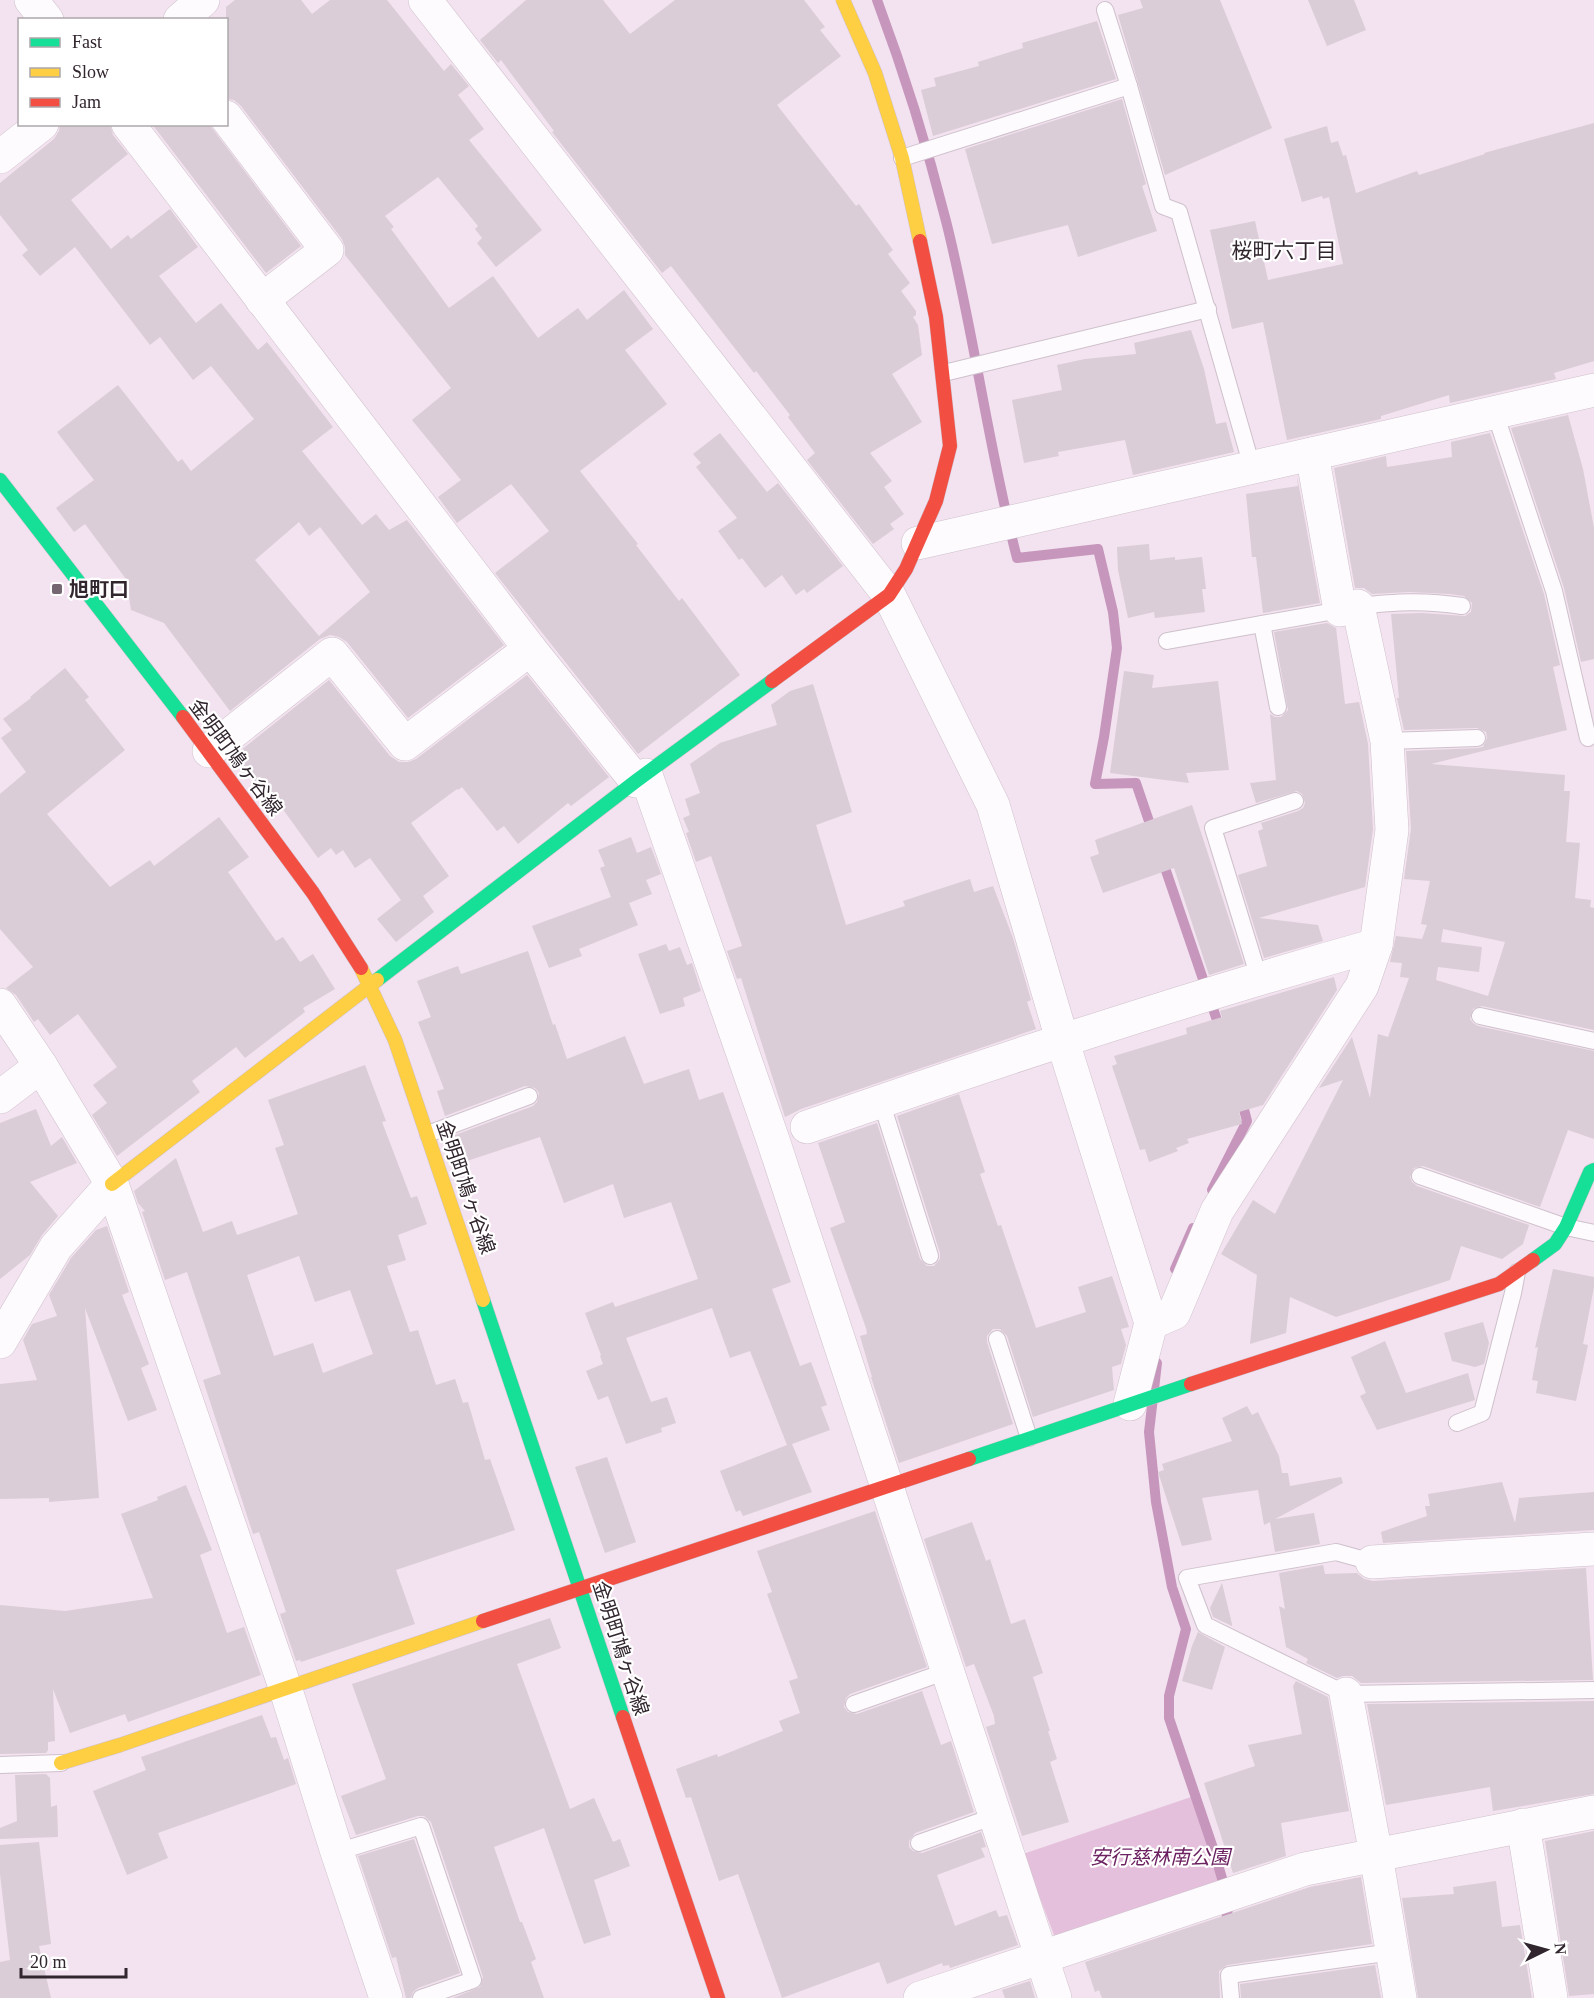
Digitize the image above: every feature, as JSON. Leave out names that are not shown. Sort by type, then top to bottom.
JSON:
[{"type":"street","points":[[31,0],[45,18]]},
{"type":"street","points":[[182,18],[203,0]]},
{"type":"street","points":[[425,0],[889,595],[993,805],[1062,1039],[1151,1323],[1130,1404]]},
{"type":"street","points":[[0,1342],[56,1247],[112,1184],[641,778],[889,595],[906,569],[936,501],[950,446],[944,373],[936,317],[902,158],[875,73],[843,0]]},
{"type":"street","points":[[228,120],[327,250],[262,300]]},
{"type":"street","points":[[0,157],[39,126]]},
{"type":"street","points":[[130,126],[530,649],[641,778],[773,1140],[1055,1998]]},
{"type":"street","points":[[918,543],[1594,390]]},
{"type":"street","points":[[1151,1323],[1174,1313],[1217,1211],[1362,986],[1376,945],[1392,830],[1387,741],[1349,608],[1312,454]]},
{"type":"street","name":"金明町鳩ヶ谷線","points":[[0,480],[208,751],[313,893],[349,947],[371,987],[395,1040],[428,1134],[718,1998]]},
{"type":"street","points":[[208,751],[332,654],[405,744],[530,649]]},
{"type":"street","points":[[807,1127],[1062,1039],[1259,978],[1376,945]]},
{"type":"street","points":[[0,1005],[41,1066],[112,1184],[285,1687],[386,1998]]},
{"type":"street","points":[[0,1097],[41,1066]]},
{"type":"street","points":[[61,1762],[120,1745],[285,1687],[1130,1404],[1499,1284],[1554,1244],[1566,1227],[1590,1172],[1594,1170]]},
{"type":"street","points":[[1372,1562],[1594,1549]]},
{"type":"street","points":[[1346,1694],[1400,1998]]},
{"type":"street","points":[[920,1998],[1305,1869],[1594,1812]]},
{"type":"street","points":[[1523,1826],[1551,1998]]},
{"type":"lane","points":[[1105,10],[1163,206],[1179,212],[1252,467]]},
{"type":"lane","points":[[902,158],[1129,86]]},
{"type":"lane","points":[[944,373],[1208,309]]},
{"type":"lane","points":[[1495,413],[1554,591],[1588,738]]},
{"type":"lane","points":[[1167,641],[1349,608],[1403,601],[1431,601],[1462,606]]},
{"type":"lane","points":[[1262,624],[1278,707]]},
{"type":"lane","points":[[1387,741],[1477,738]]},
{"type":"lane","points":[[1259,978],[1213,828],[1295,801]]},
{"type":"lane","points":[[1480,1016],[1594,1041]]},
{"type":"lane","points":[[428,1134],[529,1096]]},
{"type":"lane","points":[[881,1101],[930,1256]]},
{"type":"lane","points":[[1420,1176],[1566,1227],[1594,1233]]},
{"type":"lane","points":[[1457,1423],[1482,1413],[1517,1271]]},
{"type":"lane","points":[[997,1339],[1029,1438]]},
{"type":"lane","points":[[1372,1562],[1336,1552],[1187,1578],[1205,1625],[1346,1694],[1594,1690]]},
{"type":"lane","points":[[854,1704],[947,1671]]},
{"type":"lane","points":[[0,1765],[61,1762]]},
{"type":"lane","points":[[919,1843],[995,1816]]},
{"type":"lane","points":[[337,1852],[421,1826],[473,1980],[421,1998]]},
{"type":"lane","points":[[1231,1998],[1229,1975],[1392,1952]]},
{"type":"green space","name":"安行慈林南公園","points":[[1194,1796],[1220,1886],[1056,1940],[1023,1854]]},
{"type":"building","points":[[235,0],[301,0],[312,14],[330,0],[387,0],[444,71],[451,64],[469,86],[458,95],[484,129],[469,140],[542,230],[496,267],[477,243],[482,238],[475,229],[478,226],[438,177],[385,216],[394,227],[391,229],[449,308],[493,276],[538,338],[578,308],[587,320],[624,290],[653,329],[625,350],[667,404],[580,471],[638,544],[636,545],[679,601],[682,598],[740,675],[638,754],[495,573],[549,531],[511,484],[457,523],[438,497],[461,480],[412,420],[451,388],[345,255],[342,239],[241,106],[234,100],[228,99],[226,7]]},
{"type":"building","points":[[526,0],[603,0],[630,34],[675,0],[804,0],[825,27],[820,30],[841,56],[777,105],[856,206],[859,204],[893,250],[888,254],[910,283],[901,291],[916,311],[913,317],[918,325],[922,355],[892,374],[922,422],[870,453],[892,481],[884,487],[904,514],[890,524],[894,529],[873,544],[807,460],[815,453],[788,417],[790,415],[756,371],[754,373],[671,266],[662,273],[552,132],[554,131],[501,60],[498,63],[480,40]]},
{"type":"building","points":[[1140,0],[1220,0],[1272,128],[1165,175],[1118,15],[1143,8]]},
{"type":"building","points":[[1308,0],[1354,0],[1366,30],[1327,46]]},
{"type":"building","points":[[1097,21],[1116,79],[933,136],[921,90],[936,86],[934,78],[979,66],[978,62],[1023,48],[1022,43]]},
{"type":"building","points":[[1122,99],[1146,184],[1142,186],[1157,231],[1078,257],[1068,225],[992,244],[965,149]]},
{"type":"building","points":[[1594,123],[1594,361],[1554,373],[1556,379],[1450,403],[1449,395],[1381,416],[1381,419],[1287,440],[1263,322],[1232,329],[1210,230],[1255,221],[1268,280],[1343,264],[1329,197],[1323,199],[1322,196],[1302,202],[1284,139],[1327,126],[1331,143],[1338,141],[1343,156],[1346,155],[1356,193],[1417,171],[1419,175],[1484,153]]},
{"type":"building","points":[[60,126],[111,126],[113,135],[128,154],[71,200],[111,249],[128,235],[131,239],[170,209],[198,247],[159,276],[196,323],[221,303],[258,350],[267,342],[333,427],[302,451],[362,525],[376,514],[389,530],[407,520],[504,645],[408,718],[347,642],[330,635],[320,639],[230,711],[164,623],[131,610],[126,579],[85,524],[74,532],[56,508],[94,480],[57,432],[118,385],[178,462],[182,459],[191,471],[254,419],[211,366],[193,380],[160,337],[150,345],[75,247],[40,276],[22,255],[28,250],[0,215],[0,183],[54,139]],"holes":[[[299,522],[309,536],[320,527],[370,592],[319,636],[255,560]]]},
{"type":"building","points":[[154,126],[211,126],[301,246],[266,273]]},
{"type":"building","points":[[1191,330],[1204,369],[1216,424],[1226,422],[1234,452],[1133,475],[1125,440],[1058,452],[1059,456],[1024,463],[1012,400],[1062,390],[1057,365],[1085,359],[1136,354],[1134,343]]},
{"type":"building","points":[[1568,415],[1583,469],[1594,528],[1594,659],[1581,662],[1564,588],[1511,428]]},
{"type":"building","points":[[720,433],[767,492],[778,483],[843,566],[807,593],[804,589],[796,595],[782,575],[765,588],[742,558],[739,560],[718,531],[737,518],[696,467],[701,463],[693,454]]},
{"type":"building","points":[[1490,433],[1544,594],[1560,665],[1553,667],[1567,730],[1431,764],[1565,775],[1564,791],[1570,791],[1566,842],[1580,843],[1575,898],[1591,900],[1590,907],[1594,908],[1594,1030],[1482,1006],[1473,1009],[1470,1019],[1478,1026],[1594,1051],[1594,1139],[1568,1130],[1540,1207],[1423,1166],[1414,1168],[1410,1177],[1417,1186],[1529,1225],[1523,1244],[1502,1259],[1461,1246],[1450,1280],[1336,1317],[1290,1297],[1286,1333],[1250,1344],[1257,1275],[1221,1254],[1253,1200],[1275,1214],[1343,1080],[1319,1088],[1352,1037],[1370,1098],[1378,1034],[1388,1037],[1409,978],[1400,977],[1402,963],[1390,962],[1396,936],[1422,939],[1427,925],[1421,924],[1430,881],[1404,879],[1411,829],[1406,751],[1477,748],[1483,747],[1487,738],[1486,732],[1477,728],[1404,730],[1397,698],[1399,698],[1391,614],[1422,613],[1465,616],[1471,612],[1472,603],[1464,596],[1449,594],[1409,592],[1372,594],[1364,588],[1355,588],[1334,468],[1386,456],[1387,467],[1452,457],[1451,442]],"holes":[[[1443,929],[1505,942],[1488,996],[1436,980],[1438,967],[1479,972],[1482,947],[1441,942]]]},
{"type":"building","points":[[1297,476],[1320,603],[1263,613],[1256,557],[1252,557],[1246,494],[1298,486]]},
{"type":"building","points":[[1149,544],[1150,560],[1202,557],[1206,589],[1202,589],[1205,612],[1155,618],[1154,612],[1128,618],[1118,570],[1117,547]]},
{"type":"building","points":[[1327,623],[1336,628],[1345,704],[1359,702],[1368,744],[1373,829],[1365,887],[1259,918],[1318,925],[1323,941],[1264,958],[1238,875],[1267,866],[1258,831],[1263,829],[1261,823],[1298,811],[1305,803],[1302,794],[1297,791],[1256,803],[1250,783],[1276,780],[1270,714],[1281,717],[1288,710],[1274,632]]},
{"type":"building","points":[[65,668],[89,697],[85,700],[125,750],[47,814],[110,887],[150,860],[154,866],[219,817],[249,857],[228,872],[276,941],[283,937],[300,962],[313,954],[335,989],[303,1008],[305,1012],[245,1058],[236,1047],[192,1081],[200,1092],[117,1156],[92,1115],[107,1103],[93,1085],[117,1067],[78,1014],[50,1035],[38,1019],[34,1022],[16,995],[6,988],[33,967],[0,929],[0,794],[26,772],[1,738],[12,730],[3,719]]},
{"type":"building","points":[[1124,671],[1154,675],[1152,688],[1218,681],[1229,770],[1186,773],[1189,783],[1110,773]]},
{"type":"building","points":[[527,675],[609,777],[571,806],[568,803],[518,844],[504,826],[497,831],[462,787],[411,823],[449,876],[423,896],[434,912],[396,942],[377,919],[401,900],[370,858],[355,868],[343,850],[336,855],[331,848],[318,858],[267,787],[263,791],[235,755],[329,680],[390,756],[399,762],[408,762],[416,759]]},
{"type":"building","points":[[813,684],[852,812],[816,825],[846,925],[905,906],[903,901],[970,879],[974,892],[993,886],[1013,938],[1031,1000],[1027,1002],[1036,1029],[801,1109],[785,1117],[741,978],[737,979],[727,951],[742,946],[711,856],[696,862],[683,818],[690,815],[685,799],[700,793],[690,764],[720,743],[777,725],[771,705],[790,691]]},
{"type":"building","points":[[1192,805],[1244,964],[1209,975],[1174,868],[1103,893],[1090,857],[1099,854],[1095,840]]},
{"type":"building","points":[[631,837],[637,853],[651,847],[661,874],[646,880],[652,894],[629,903],[638,925],[579,949],[582,956],[549,968],[532,926],[611,897],[600,868],[605,866],[598,850]]},
{"type":"building","points":[[666,944],[669,951],[680,947],[687,965],[692,963],[701,991],[683,998],[685,1006],[660,1014],[638,954]]},
{"type":"building","points":[[528,951],[567,1059],[625,1036],[644,1084],[689,1069],[699,1100],[723,1092],[791,1282],[772,1289],[800,1366],[811,1362],[827,1405],[821,1407],[830,1430],[792,1444],[812,1492],[743,1516],[740,1510],[736,1512],[720,1471],[787,1445],[750,1351],[730,1358],[712,1308],[626,1338],[651,1402],[667,1397],[676,1423],[661,1428],[662,1432],[626,1444],[608,1396],[598,1400],[586,1371],[603,1364],[585,1313],[613,1302],[615,1307],[698,1279],[671,1202],[624,1218],[613,1184],[564,1203],[540,1137],[464,1162],[455,1135],[533,1106],[537,1102],[539,1093],[535,1088],[525,1086],[445,1116],[437,1091],[444,1089],[418,1022],[431,1017],[417,981],[458,966],[461,974]]},
{"type":"building","points":[[1334,977],[1337,990],[1263,1105],[1239,1112],[1242,1124],[1187,1139],[1189,1143],[1176,1148],[1178,1151],[1149,1162],[1145,1149],[1140,1150],[1112,1066],[1117,1064],[1114,1056],[1187,1034],[1186,1028],[1222,1017],[1220,1011]]},
{"type":"building","points":[[365,1065],[386,1121],[382,1122],[411,1198],[417,1196],[427,1224],[398,1235],[406,1260],[387,1266],[410,1332],[418,1330],[436,1385],[455,1379],[463,1403],[468,1402],[485,1460],[490,1459],[515,1530],[396,1570],[415,1624],[301,1662],[296,1661],[280,1614],[286,1612],[259,1532],[253,1534],[203,1380],[221,1374],[187,1272],[165,1280],[142,1212],[145,1211],[138,1203],[134,1191],[176,1158],[203,1232],[232,1221],[237,1235],[298,1214],[275,1148],[284,1145],[268,1100]],"holes":[[[299,1256],[315,1302],[350,1290],[373,1354],[323,1373],[313,1343],[274,1356],[247,1275]]]},
{"type":"building","points":[[959,1094],[985,1172],[980,1174],[998,1226],[1001,1225],[1036,1328],[1086,1312],[1078,1287],[1112,1276],[1129,1327],[1121,1329],[1126,1345],[1121,1364],[1112,1367],[1114,1390],[1033,1417],[1007,1336],[1000,1329],[993,1329],[987,1336],[987,1342],[1013,1424],[899,1463],[860,1336],[867,1334],[866,1328],[830,1228],[845,1222],[818,1143],[877,1123],[920,1259],[927,1266],[934,1266],[940,1259],[940,1253],[897,1116]]},
{"type":"building","points":[[36,1109],[51,1146],[62,1137],[77,1163],[30,1182],[58,1216],[42,1235],[30,1255],[0,1279],[0,1123]]},
{"type":"building","points":[[107,1226],[129,1292],[122,1295],[149,1364],[141,1368],[157,1410],[128,1421],[85,1308],[99,1498],[49,1502],[49,1498],[0,1499],[0,1384],[37,1380],[23,1340],[32,1324],[57,1316],[49,1295],[71,1258],[96,1230]]},
{"type":"building","points":[[1553,1269],[1594,1277],[1583,1344],[1588,1345],[1576,1401],[1536,1393],[1538,1381],[1532,1380],[1538,1347],[1535,1348]]},
{"type":"building","points":[[1483,1322],[1489,1343],[1484,1364],[1475,1367],[1452,1361],[1444,1333]]},
{"type":"building","points":[[1385,1341],[1406,1393],[1468,1373],[1475,1400],[1377,1430],[1360,1396],[1366,1393],[1351,1357]]},
{"type":"building","points":[[1247,1406],[1252,1415],[1258,1412],[1279,1456],[1282,1473],[1288,1473],[1290,1486],[1341,1477],[1343,1483],[1275,1519],[1314,1513],[1320,1544],[1275,1552],[1270,1522],[1264,1525],[1258,1490],[1202,1498],[1212,1540],[1182,1546],[1158,1472],[1164,1470],[1162,1464],[1232,1441],[1222,1418]]},
{"type":"building","points":[[607,1457],[636,1542],[605,1553],[575,1467]]},
{"type":"building","points":[[1502,1482],[1515,1523],[1519,1498],[1594,1492],[1594,1530],[1383,1543],[1381,1532],[1427,1516],[1425,1506],[1430,1506],[1428,1494]]},
{"type":"building","points":[[186,1485],[212,1550],[200,1555],[227,1633],[244,1627],[261,1675],[128,1722],[125,1714],[70,1733],[53,1689],[55,1741],[48,1742],[46,1753],[0,1754],[0,1605],[65,1611],[153,1598],[121,1514],[158,1500],[157,1497]]},
{"type":"building","points":[[875,1511],[927,1667],[850,1694],[846,1698],[844,1707],[848,1712],[857,1714],[922,1691],[941,1745],[951,1741],[974,1812],[915,1833],[909,1841],[909,1847],[913,1851],[922,1853],[981,1832],[986,1847],[981,1848],[985,1857],[937,1875],[955,1926],[996,1910],[999,1917],[1007,1915],[1018,1945],[950,1968],[949,1965],[943,1966],[942,1963],[887,1984],[879,1962],[782,1998],[738,1874],[719,1881],[691,1797],[686,1798],[676,1769],[717,1754],[718,1757],[783,1731],[779,1721],[800,1713],[789,1681],[798,1678],[767,1594],[772,1592],[757,1551]]},
{"type":"building","points":[[972,1522],[986,1561],[990,1559],[1011,1624],[1025,1619],[1043,1673],[1033,1677],[1057,1759],[1050,1762],[1069,1822],[1022,1836],[986,1727],[995,1724],[994,1716],[974,1664],[966,1667],[924,1539]]},
{"type":"building","points":[[1323,1565],[1325,1574],[1357,1573],[1364,1579],[1373,1581],[1586,1568],[1593,1680],[1361,1683],[1352,1676],[1337,1678],[1306,1663],[1308,1659],[1286,1647],[1279,1606],[1285,1609],[1279,1573]]},
{"type":"building","points":[[1222,1583],[1232,1626],[1213,1617],[1210,1608]]},
{"type":"building","points":[[550,1618],[561,1648],[517,1664],[570,1809],[594,1798],[613,1842],[620,1839],[630,1866],[594,1880],[611,1935],[584,1944],[544,1828],[494,1847],[520,1922],[522,1922],[536,1959],[531,1962],[544,1998],[453,1998],[480,1987],[483,1977],[431,1822],[424,1816],[418,1816],[356,1835],[341,1796],[386,1779],[352,1684]]},
{"type":"building","points":[[1198,1632],[1225,1647],[1212,1690],[1182,1681]]},
{"type":"building","points":[[1296,1681],[1328,1697],[1349,1811],[1281,1823],[1286,1856],[1233,1873],[1204,1783],[1255,1766],[1248,1745],[1302,1734],[1293,1686]]},
{"type":"building","points":[[1594,1701],[1594,1794],[1493,1811],[1490,1787],[1386,1805],[1367,1704]]},
{"type":"building","points":[[262,1715],[271,1738],[276,1737],[284,1760],[288,1758],[296,1784],[158,1833],[168,1858],[127,1875],[93,1791],[146,1770],[141,1757]]},
{"type":"building","points":[[46,1774],[50,1778],[51,1807],[57,1805],[58,1837],[0,1839],[0,1828],[17,1821],[15,1775]]},
{"type":"building","points":[[1594,1831],[1594,1994],[1569,1996],[1545,1841]]},
{"type":"building","points":[[414,1839],[460,1973],[418,1988],[413,1992],[411,1998],[406,1998],[396,1957],[392,1958],[358,1856]]},
{"type":"building","points":[[39,1842],[51,1944],[39,1946],[51,1998],[0,1998],[0,1962],[10,1960],[0,1874],[0,1845]]},
{"type":"building","points":[[1361,1877],[1372,1944],[1227,1965],[1219,1971],[1220,1998],[1102,1998],[1099,1990],[1095,1992],[1085,1962],[1310,1887]]},
{"type":"building","points":[[1496,1881],[1502,1927],[1520,1925],[1532,1998],[1418,1998],[1402,1898],[1454,1894],[1453,1887]]},
{"type":"building","points":[[1375,1965],[1381,1998],[1241,1998],[1240,1984]]},
{"type":"building","points":[[1030,1981],[1035,1998],[1005,1998],[1002,1990]]},
{"type":"waterway","points":[[877,0],[914,109],[946,221],[1017,558],[1098,549],[1113,612],[1117,648],[1095,784],[1136,783],[1153,833]]},
{"type":"waterway","points":[[1162,859],[1221,1032]]},
{"type":"waterway","points":[[1212,1190],[1247,1121],[1241,1098]]},
{"type":"waterway","points":[[1175,1269],[1193,1228]]},
{"type":"waterway","points":[[1157,1363],[1149,1432],[1156,1502],[1172,1587],[1186,1629],[1169,1696],[1169,1718],[1229,1902],[1226,1921],[1222,1927]]},
{"type":"traffic: fast","points":[[0,480],[183,717]]},
{"type":"traffic: fast","points":[[377,980],[636,781],[772,681]]},
{"type":"traffic: fast","points":[[1533,1260],[1555,1244],[1566,1227],[1590,1172],[1594,1170]]},
{"type":"traffic: fast","points":[[483,1300],[623,1717]]},
{"type":"traffic: fast","points":[[969,1459],[1191,1384]]},
{"type":"traffic: slow","points":[[843,0],[875,73],[902,158],[920,241]]},
{"type":"traffic: slow","points":[[361,968],[395,1040],[483,1300]]},
{"type":"traffic: slow","points":[[112,1184],[377,980]]},
{"type":"traffic: slow","points":[[61,1763],[483,1621]]},
{"type":"traffic: jam","points":[[772,681],[889,595],[906,569],[936,501],[950,446],[936,317],[920,241]]},
{"type":"traffic: jam","points":[[183,717],[313,893],[361,968]]},
{"type":"traffic: jam","points":[[1191,1384],[1499,1284],[1533,1260]]},
{"type":"traffic: jam","points":[[483,1621],[969,1459]]},
{"type":"traffic: jam","points":[[623,1717],[718,1998]]},
{"type":"place","name":"旭町口","points":[[57,589]]},
{"type":"district","name":"桜町六丁目","points":[[1284,251]]}]
